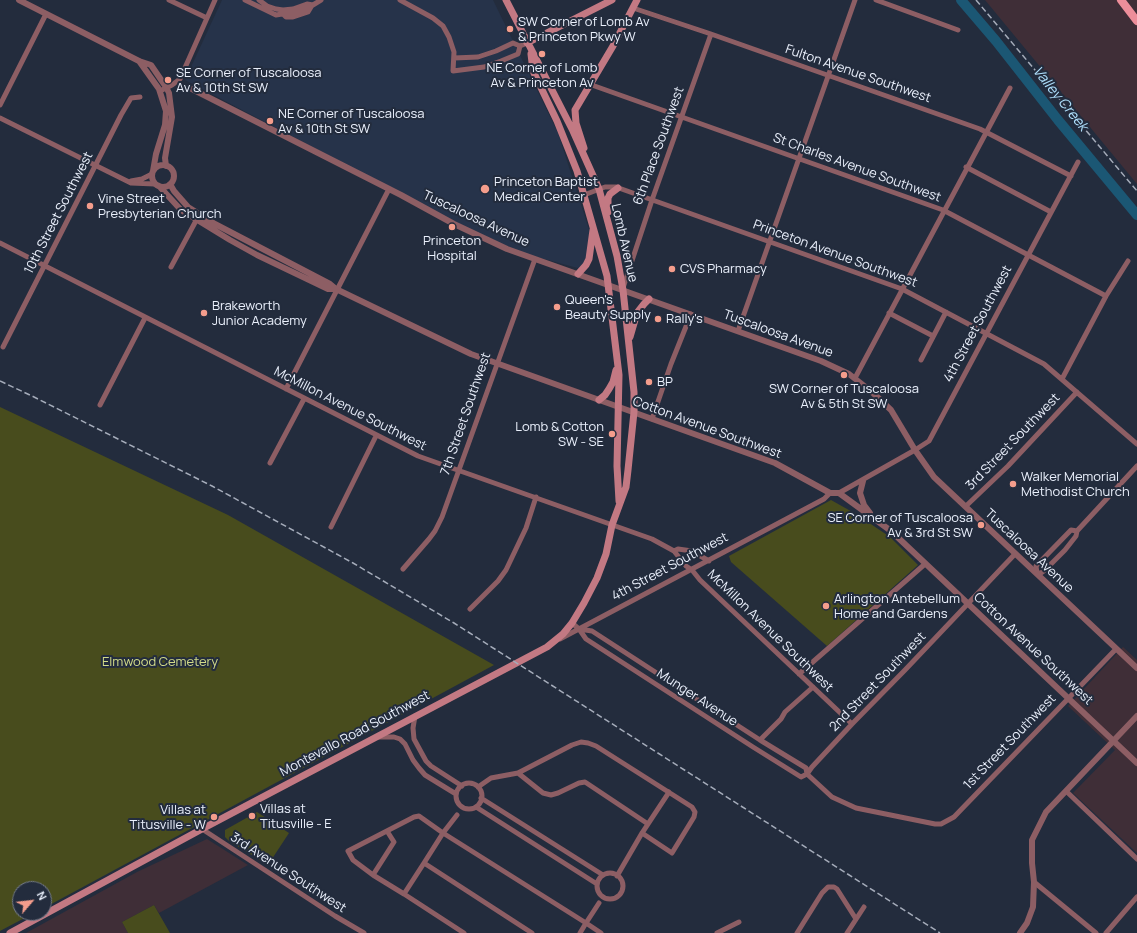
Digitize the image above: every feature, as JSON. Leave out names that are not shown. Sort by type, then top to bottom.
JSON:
[{"type":"main road","name":"Lomb Avenue","points":[[506,0],[524,45],[531,50],[541,68],[599,189],[617,256],[623,290],[634,392],[634,412],[626,487],[612,525],[606,554],[597,578],[572,622],[563,634],[547,647]]},
{"type":"main road","points":[[524,45],[612,0]]},
{"type":"main road","points":[[589,168],[582,139],[576,123],[575,110],[589,84],[613,46],[637,0]]},
{"type":"main road","points":[[1120,0],[1135,16]]},
{"type":"main road","name":"Lomb Avenue","points":[[531,50],[533,71],[557,121],[576,171],[606,269],[618,364],[617,466],[619,503]]},
{"type":"main road","points":[[610,230],[608,198],[610,194],[618,188]]},
{"type":"main road","points":[[578,274],[589,259],[593,226]]},
{"type":"main road","points":[[629,341],[637,313],[649,299]]},
{"type":"main road","points":[[599,400],[613,382],[618,364]]},
{"type":"main road","name":"4th Street Southwest","points":[[520,661],[547,647]]},
{"type":"main road","name":"Montevallo Road Southwest","points":[[10,933],[202,829],[520,661]]},
{"type":"street","points":[[168,0],[207,18]]},
{"type":"street","points":[[160,91],[172,86],[180,79],[215,0]]},
{"type":"street","points":[[245,0],[276,14],[283,14],[286,17],[292,17],[308,12],[313,5],[321,0]]},
{"type":"street","points":[[252,0],[260,4],[283,10],[293,9],[307,4],[313,5]]},
{"type":"street","points":[[259,0],[267,6]]},
{"type":"street","points":[[400,0],[433,18],[443,26],[449,37],[454,52],[453,71],[488,65],[518,54],[524,45],[513,43],[478,57],[454,58]]},
{"type":"street","points":[[738,331],[855,0]]},
{"type":"street","points":[[876,0],[958,30]]},
{"type":"street","points":[[21,1],[139,61],[150,65],[169,93],[172,117],[165,158],[166,166]]},
{"type":"street","name":"Fulton Avenue Southwest","points":[[633,8],[711,34],[985,132],[1071,176]]},
{"type":"street","points":[[0,105],[46,14]]},
{"type":"street","name":"6th Place Southwest","points":[[623,290],[652,200],[711,34]]},
{"type":"street","points":[[486,54],[488,65]]},
{"type":"street","points":[[139,61],[160,91],[166,111],[165,125],[156,154],[153,172],[153,181],[157,185]]},
{"type":"street","name":"St Charles Avenue Southwest","points":[[589,84],[943,210],[1106,296]]},
{"type":"street","name":"Tuscaloosa Avenue","points":[[190,88],[389,189],[454,224],[507,249],[821,360],[855,378],[891,410],[915,450],[934,477],[1137,668]]},
{"type":"street","points":[[855,378],[943,210],[1010,88]]},
{"type":"street","name":"10th Street Southwest","points":[[3,348],[131,98],[140,97]]},
{"type":"street","points":[[0,118],[131,183],[166,187],[173,180],[173,173],[169,167],[159,166],[142,179],[128,181]]},
{"type":"street","points":[[1071,176],[1078,162]]},
{"type":"street","points":[[966,167],[1051,212]]},
{"type":"street","name":"4th Street Southwest","points":[[839,494],[929,441],[1071,176]]},
{"type":"street","name":"Cotton Avenue Southwest","points":[[170,184],[197,218]]},
{"type":"street","name":"Cotton Avenue Southwest","points":[[157,185],[174,204],[257,255],[328,289],[336,289],[471,354],[775,463],[830,494],[839,494],[891,531],[1137,763]]},
{"type":"street","name":"Princeton Avenue Southwest","points":[[584,196],[605,187],[618,188],[902,288],[1044,364],[1137,444]]},
{"type":"street","points":[[286,389],[336,289],[389,189]]},
{"type":"street","points":[[171,267],[197,218]]},
{"type":"street","name":"McMillon Avenue Southwest","points":[[0,243],[144,318],[418,456],[652,539],[674,551],[700,580],[852,724]]},
{"type":"street","name":"7th Street Southwest","points":[[403,569],[435,531],[446,506],[535,259]]},
{"type":"street","name":"3rd Street Southwest","points":[[1062,379],[1106,296],[1128,260]]},
{"type":"street","points":[[921,360],[946,312]]},
{"type":"street","points":[[889,313],[933,336]]},
{"type":"street","points":[[652,419],[671,364],[691,314]]},
{"type":"street","points":[[100,405],[144,318]]},
{"type":"street","name":"3rd Street Southwest","points":[[966,506],[1008,466],[1077,392]]},
{"type":"street","points":[[270,463],[304,399]]},
{"type":"street","points":[[331,527],[376,436]]},
{"type":"street","points":[[1077,531],[1071,530],[1036,566],[1037,573],[1041,573],[1045,570],[1065,550],[1076,536],[1077,531],[1137,466]]},
{"type":"street","points":[[863,481],[860,488],[861,498],[874,519]]},
{"type":"street","name":"4th Street Southwest","points":[[547,647],[824,500],[830,494]]},
{"type":"street","points":[[470,609],[494,585],[506,570],[526,528],[536,498]]},
{"type":"street","points":[[674,551],[692,551],[709,560]]},
{"type":"street","name":"2nd Street Southwest","points":[[808,774],[812,767],[852,724],[1015,554]]},
{"type":"street","points":[[799,674],[925,564]]},
{"type":"street","name":"Munger Avenue","points":[[572,622],[586,639],[728,731],[801,776],[808,774]]},
{"type":"street","name":"Munger Avenue","points":[[579,629],[592,631],[760,740],[806,768],[808,774],[832,797],[856,808],[935,824],[941,824],[954,817]]},
{"type":"street","name":"1st Street Southwest","points":[[954,817],[1116,649]]},
{"type":"street","points":[[653,682],[658,674]]},
{"type":"street","points":[[760,740],[781,719],[785,712],[813,687]]},
{"type":"street","points":[[415,716],[413,728],[414,739],[422,755],[431,766],[462,786]]},
{"type":"street","points":[[1020,933],[1027,923],[1033,907],[1034,882],[1032,840],[1046,812],[1137,716]]},
{"type":"street","points":[[728,731],[733,722]]},
{"type":"street","points":[[376,737],[394,737],[400,739],[405,744],[413,760],[425,775],[456,794]]},
{"type":"street","points":[[478,787],[491,778],[518,773],[572,745],[581,742],[588,743],[596,746],[692,807],[694,817],[672,852],[642,833]]},
{"type":"street","points":[[518,773],[543,793],[551,795],[579,783],[585,782],[648,824]]},
{"type":"street","points":[[457,815],[459,804],[456,794],[459,788],[470,784],[478,787],[481,798],[480,803],[476,807],[469,809],[459,804]]},
{"type":"street","points":[[1066,791],[1137,859]]},
{"type":"street","points":[[617,876],[642,833],[669,792]]},
{"type":"street","points":[[481,798],[603,876]]},
{"type":"street","points":[[476,807],[597,884],[601,895],[607,898],[613,898],[617,897],[622,890],[622,882],[617,876],[609,874],[603,876],[597,884]]},
{"type":"street","points":[[404,894],[443,833],[457,815],[465,808]]},
{"type":"street","points":[[464,933],[373,875],[353,860],[348,851],[414,817],[419,816],[443,833],[601,933]]},
{"type":"street","name":"3rd Avenue Southwest","points":[[202,829],[254,864],[364,933]]},
{"type":"street","points":[[373,875],[394,842],[387,831]]},
{"type":"street","points":[[424,863],[532,933]]},
{"type":"street","points":[[1034,882],[1096,933]]},
{"type":"street","points":[[797,933],[828,886],[837,889],[856,919]]},
{"type":"street","points":[[580,933],[599,903],[601,895]]},
{"type":"street","points":[[1106,933],[1137,896]]},
{"type":"street","points":[[599,903],[607,898]]},
{"type":"street","points":[[848,933],[864,907]]},
{"type":"street","points":[[717,933],[739,922]]},
{"type":"shaded area","name":"Princeton Baptist Medical Center","points":[[222,0],[493,0],[558,133],[594,245],[585,270],[507,249],[185,80]]},
{"type":"shaded area","points":[[985,0],[1137,0],[1137,184]]},
{"type":"shaded area","points":[[1123,647],[1137,660],[1137,853],[1073,793],[1115,750],[1068,706]]},
{"type":"shaded area","points":[[207,839],[248,865],[159,913],[154,905],[122,922],[128,933],[26,933],[48,921],[52,921],[52,919],[137,872]]},
{"type":"green space","name":"Elmwood Cemetery","points":[[0,407],[228,515],[494,665],[52,904],[52,881],[12,881],[12,921],[19,921],[0,931]]},
{"type":"green space","name":"Arlington Antebellum Home and Gardens","points":[[831,500],[856,514],[890,537],[918,565],[827,646],[731,562],[729,556]]},
{"type":"green space","points":[[257,812],[289,833],[268,865],[225,837],[225,830]]},
{"type":"green space","points":[[154,905],[170,933],[128,933],[122,922]]},
{"type":"waterway","name":"Valley Creek","points":[[961,0],[1137,215]]},
{"type":"railway","points":[[976,0],[1137,191]]},
{"type":"railway","points":[[0,381],[212,486],[353,563],[454,623],[940,933]]},
{"type":"place","name":"SW Corner of Lomb Av & Princeton Pkwy W","points":[[510,29]]},
{"type":"place","name":"NE Corner of Lomb Av & Princeton Av","points":[[542,54]]},
{"type":"place","name":"SE Corner of Tuscaloosa Av & 10th St SW","points":[[168,80]]},
{"type":"place","name":"NE Corner of Tuscaloosa Av & 10th St SW","points":[[270,121]]},
{"type":"place","name":"Princeton Baptist Medical Center","points":[[485,189]]},
{"type":"place","name":"Vine Street Presbyterian Church","points":[[90,206]]},
{"type":"place","name":"Princeton Hospital","points":[[452,227]]},
{"type":"place","name":"CVS Pharmacy","points":[[672,269]]},
{"type":"place","name":"Queen's Beauty Supply","points":[[557,307]]},
{"type":"place","name":"Brakeworth Junior Academy","points":[[204,313]]},
{"type":"place","name":"Rally's","points":[[658,319]]},
{"type":"place","name":"SW Corner of Tuscaloosa Av & 5th St SW","points":[[844,375]]},
{"type":"place","name":"BP","points":[[649,382]]},
{"type":"place","name":"Lomb & Cotton SW - SE","points":[[612,434]]},
{"type":"place","name":"Walker Memorial Methodist Church","points":[[1013,484]]},
{"type":"place","name":"SE Corner of Tuscaloosa Av & 3rd St SW","points":[[981,525]]},
{"type":"place","name":"Arlington Antebellum Home and Gardens","points":[[826,606]]},
{"type":"place","name":"Villas at Titusville - E","points":[[252,816]]},
{"type":"place","name":"Villas at Titusville - W","points":[[214,817]]}]
